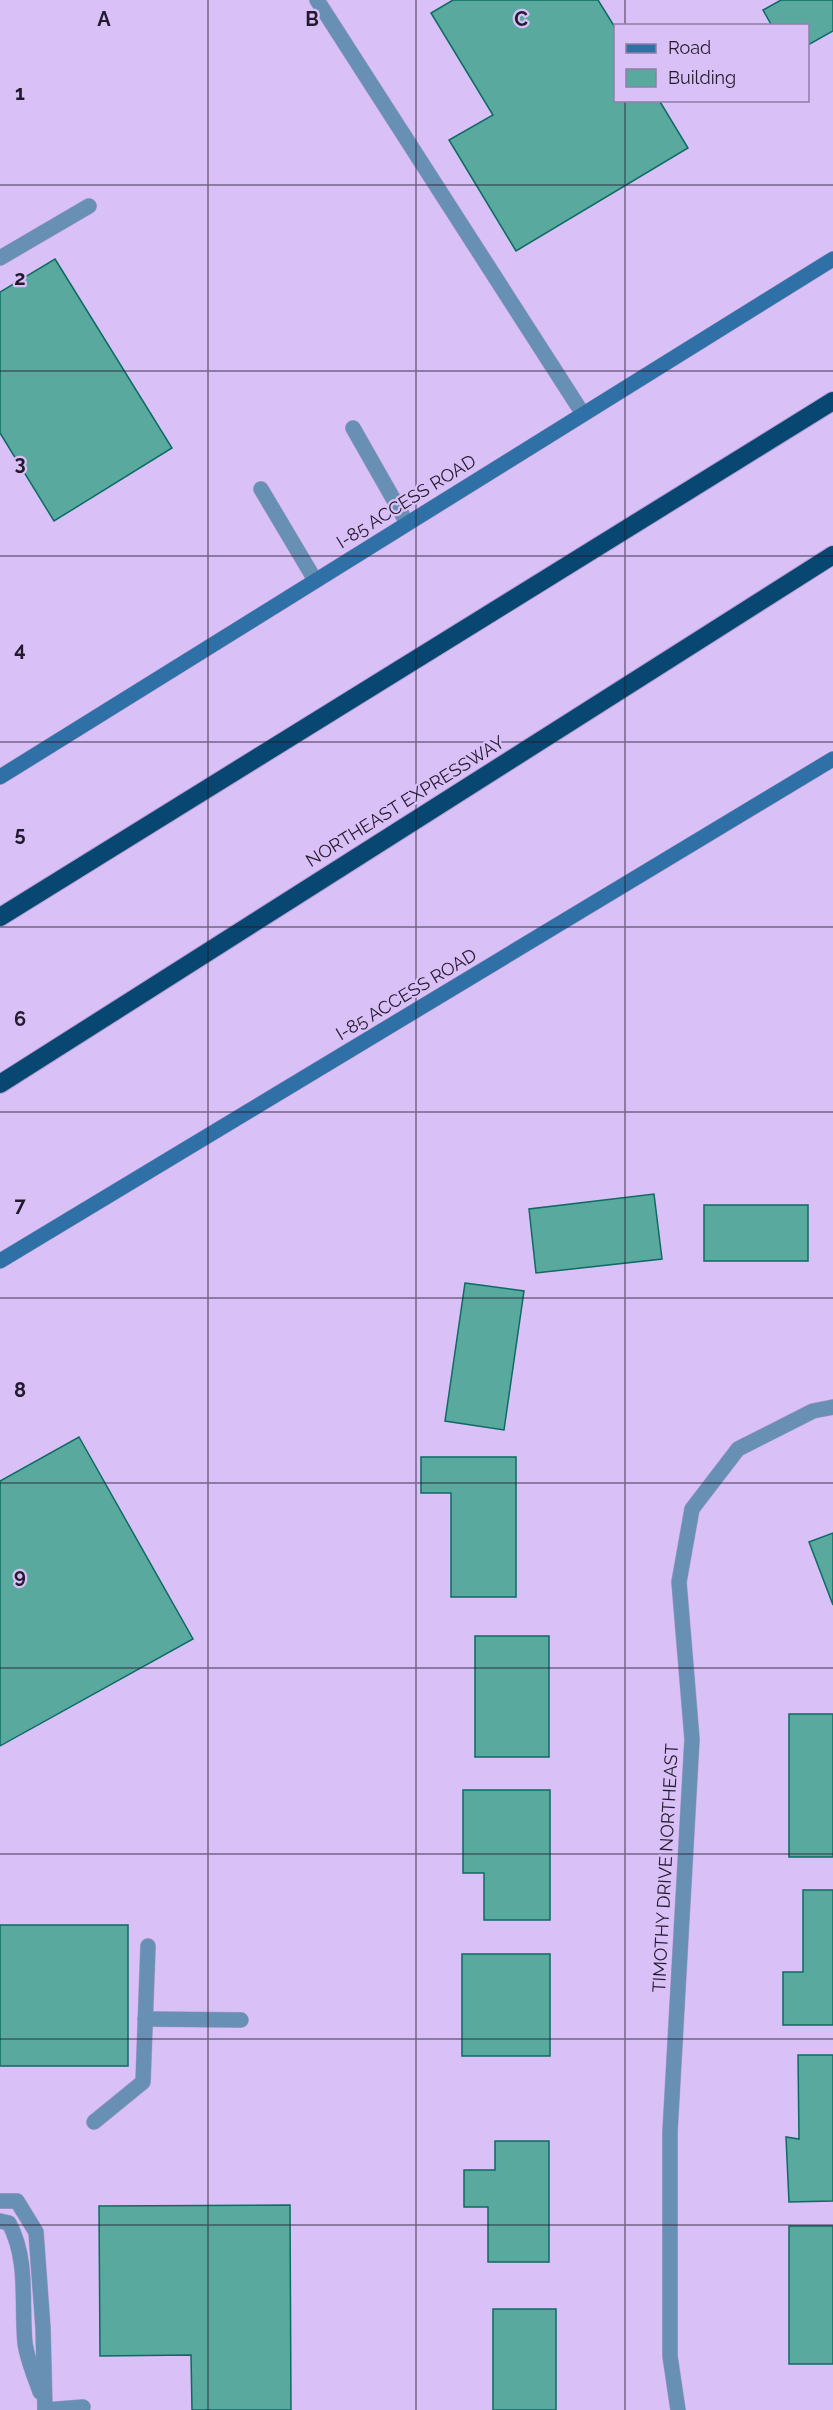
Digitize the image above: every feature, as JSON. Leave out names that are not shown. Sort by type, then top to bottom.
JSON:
[{"type":"highway","points":[[0,917],[833,401]]},
{"type":"highway","name":"NORTHEAST EXPRESSWAY","points":[[0,1084],[833,555]]},
{"type":"main road","name":"I-85 ACCESS ROAD","points":[[0,777],[833,259]]},
{"type":"main road","name":"I-85 ACCESS ROAD","points":[[0,1261],[833,759]]},
{"type":"street","points":[[317,0],[583,414]]},
{"type":"street","points":[[0,258],[89,206]]},
{"type":"street","points":[[353,428],[407,523]]},
{"type":"street","points":[[261,489],[315,580]]},
{"type":"street","name":"TIMOTHY DRIVE NORTHEAST","points":[[678,2410],[670,2356],[670,2132],[692,1739],[679,1582],[692,1509],[738,1449],[813,1411],[833,1407]]},
{"type":"street","points":[[94,2122],[143,2082],[148,1947]]},
{"type":"street","points":[[145,2019],[241,2020]]},
{"type":"street","points":[[0,2201],[17,2201],[36,2232],[43,2328],[45,2410]]},
{"type":"street","points":[[0,2221],[9,2223],[18,2240],[24,2288],[25,2344],[45,2410]]},
{"type":"street","points":[[45,2410],[83,2407]]},
{"type":"building","points":[[453,0],[598,0],[614,26],[614,102],[660,102],[688,148],[516,251],[449,140],[493,115],[431,13]]},
{"type":"building","points":[[781,0],[833,0],[833,31],[809,44],[809,24],[771,24],[763,10]]},
{"type":"building","points":[[55,259],[172,448],[54,521],[0,433],[0,292]]},
{"type":"building","points":[[654,1194],[662,1259],[536,1273],[529,1209]]},
{"type":"building","points":[[704,1205],[808,1205],[808,1261],[704,1261]]},
{"type":"building","points":[[465,1283],[524,1291],[504,1430],[445,1421]]},
{"type":"building","points":[[79,1437],[193,1639],[0,1746],[0,1481]]},
{"type":"building","points":[[421,1457],[516,1457],[516,1597],[451,1597],[451,1493],[421,1493]]},
{"type":"building","points":[[833,1533],[833,1605],[809,1542]]},
{"type":"building","points":[[475,1636],[549,1636],[549,1757],[475,1757]]},
{"type":"building","points":[[789,1714],[833,1714],[833,1857],[789,1857]]},
{"type":"building","points":[[463,1790],[550,1790],[550,1920],[484,1920],[484,1873],[463,1873]]},
{"type":"building","points":[[803,1890],[833,1890],[833,2025],[783,2025],[783,1972],[803,1972]]},
{"type":"building","points":[[0,1925],[128,1925],[128,2066],[0,2066]]},
{"type":"building","points":[[462,1954],[550,1954],[550,2056],[462,2056]]},
{"type":"building","points":[[798,2055],[833,2055],[833,2201],[789,2202],[786,2137],[799,2139]]},
{"type":"building","points":[[495,2141],[549,2141],[549,2262],[488,2262],[488,2207],[464,2207],[464,2170],[495,2170]]},
{"type":"building","points":[[290,2205],[291,2410],[192,2410],[191,2355],[100,2356],[99,2206]]},
{"type":"building","points":[[789,2226],[833,2226],[833,2364],[789,2364]]},
{"type":"building","points":[[493,2309],[556,2309],[556,2410],[493,2410]]}]
